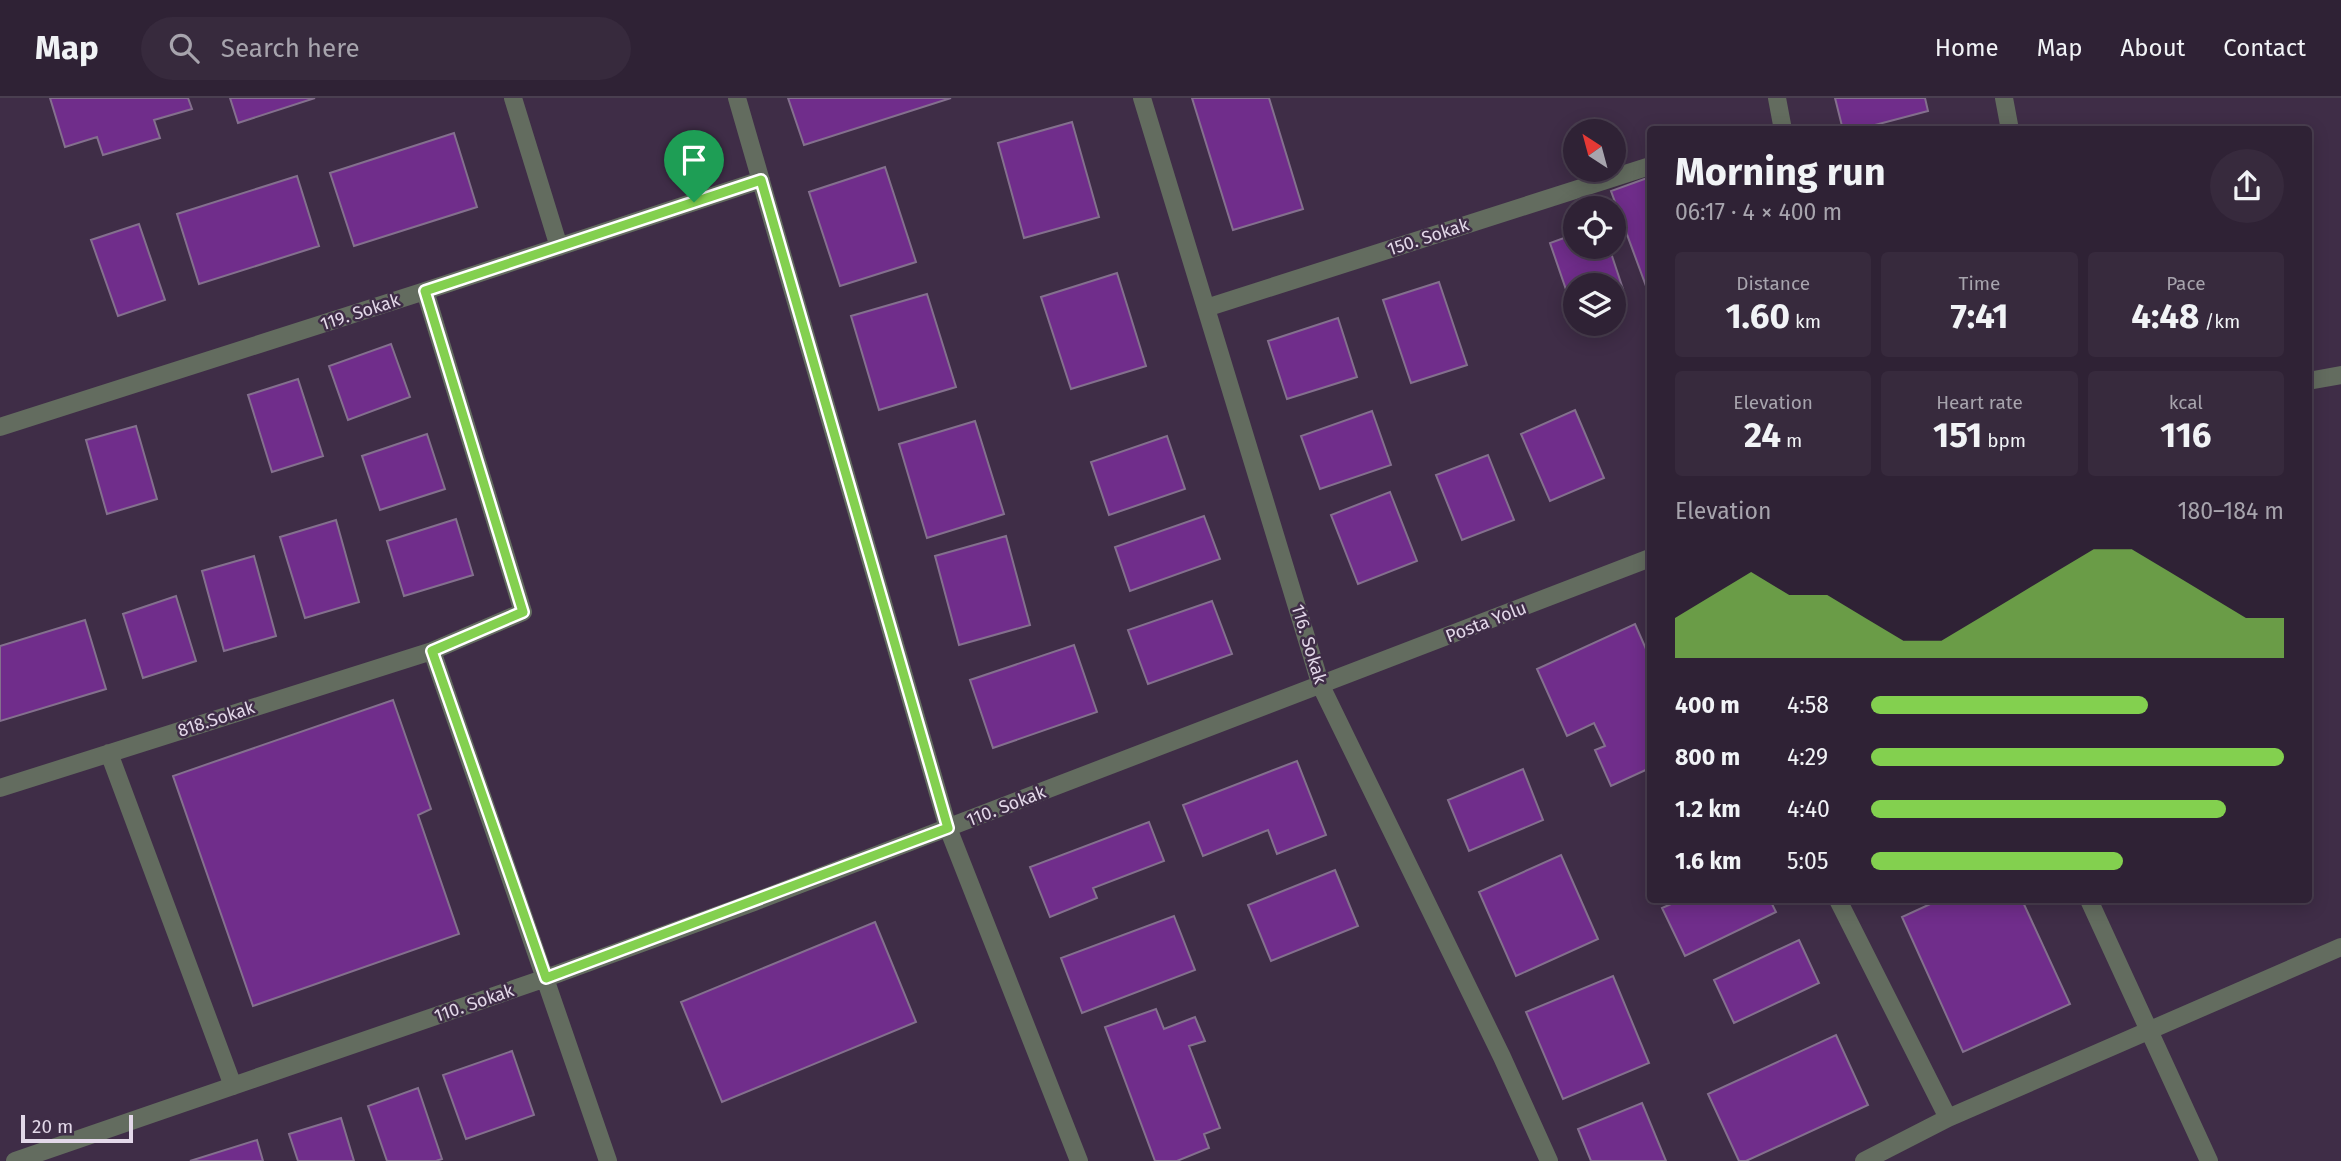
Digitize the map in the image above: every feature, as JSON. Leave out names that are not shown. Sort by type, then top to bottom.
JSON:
[{"type":"street","points":[[513,98],[559,247]]},
{"type":"street","points":[[737,98],[948,828],[1079,1161]]},
{"type":"street","name":"116. Sokak","points":[[1142,98],[1321,686],[1496,1045],[1549,1161]]},
{"type":"street","points":[[1777,98],[1783,126]]},
{"type":"street","points":[[2004,98],[2009,126]]},
{"type":"street","name":"150. Sokak","points":[[1206,308],[1647,167]]},
{"type":"street","name":"119. Sokak","points":[[0,427],[761,180]]},
{"type":"street","points":[[425,291],[523,612],[432,651],[608,1161]]},
{"type":"street","points":[[2312,380],[2341,375]]},
{"type":"street","name":"Posta Yolu","points":[[1321,686],[1647,559]]},
{"type":"street","name":"818.Sokak","points":[[0,788],[432,651]]},
{"type":"street","name":"110. Sokak","points":[[15,1161],[546,978],[1321,686]]},
{"type":"street","points":[[109,753],[233,1086]]},
{"type":"street","points":[[1840,903],[1948,1118]]},
{"type":"street","points":[[2090,903],[2209,1161]]},
{"type":"street","points":[[1864,1161],[1948,1118],[2341,947]]},
{"type":"building","points":[[50,98],[188,98],[192,109],[154,120],[160,138],[103,155],[97,137],[65,147]]},
{"type":"building","points":[[230,98],[315,98],[238,123]]},
{"type":"building","points":[[788,98],[951,98],[804,145]]},
{"type":"building","points":[[1192,98],[1269,98],[1303,209],[1233,230]]},
{"type":"building","points":[[1835,98],[1925,98],[1928,111],[1871,126],[1842,126]]},
{"type":"building","points":[[1072,122],[1099,217],[1024,238],[998,143]]},
{"type":"building","points":[[454,133],[477,207],[354,246],[330,173]]},
{"type":"building","points":[[885,167],[916,262],[840,286],[809,192]]},
{"type":"building","points":[[297,176],[319,246],[199,284],[177,214]]},
{"type":"building","points":[[1647,178],[1647,289],[1626,232],[1626,196],[1613,196],[1611,191]]},
{"type":"building","points":[[139,224],[165,300],[118,316],[91,240]]},
{"type":"building","points":[[1563,238],[1563,259],[1613,259],[1618,273],[1563,273],[1563,281],[1550,243]]},
{"type":"building","points":[[1117,273],[1146,366],[1071,389],[1041,297]]},
{"type":"building","points":[[1439,282],[1467,365],[1411,383],[1383,300]]},
{"type":"building","points":[[927,294],[956,387],[879,410],[851,316]]},
{"type":"building","points":[[1338,318],[1357,377],[1287,399],[1268,341]]},
{"type":"building","points":[[391,344],[410,397],[348,420],[329,366]]},
{"type":"building","points":[[298,379],[323,456],[272,472],[248,395]]},
{"type":"building","points":[[1575,410],[1604,478],[1550,501],[1521,434]]},
{"type":"building","points":[[1372,411],[1391,465],[1320,489],[1301,436]]},
{"type":"building","points":[[975,421],[1004,514],[927,538],[899,444]]},
{"type":"building","points":[[136,426],[157,499],[107,514],[86,440]]},
{"type":"building","points":[[427,434],[445,489],[380,510],[362,456]]},
{"type":"building","points":[[1167,436],[1185,489],[1109,515],[1091,462]]},
{"type":"building","points":[[1488,455],[1514,520],[1462,540],[1436,475]]},
{"type":"building","points":[[1390,492],[1417,561],[1358,584],[1331,515]]},
{"type":"building","points":[[1204,516],[1220,559],[1130,591],[1115,547]]},
{"type":"building","points":[[456,519],[473,575],[404,596],[387,541]]},
{"type":"building","points":[[336,520],[359,602],[305,618],[280,537]]},
{"type":"building","points":[[1006,536],[1030,625],[959,645],[935,556]]},
{"type":"building","points":[[254,556],[276,636],[224,651],[202,571]]},
{"type":"building","points":[[176,596],[196,661],[143,678],[123,614]]},
{"type":"building","points":[[1212,601],[1232,654],[1148,684],[1128,630]]},
{"type":"building","points":[[85,620],[106,689],[0,721],[0,646]]},
{"type":"building","points":[[1635,624],[1647,651],[1647,769],[1611,786],[1595,750],[1605,746],[1594,723],[1567,736],[1537,669]]},
{"type":"building","points":[[1074,645],[1097,712],[993,748],[970,680]]},
{"type":"building","points":[[393,700],[431,809],[418,815],[459,934],[253,1006],[173,776]]},
{"type":"building","points":[[1297,761],[1326,835],[1277,854],[1268,830],[1203,856],[1183,805]]},
{"type":"building","points":[[1523,769],[1543,820],[1469,851],[1448,800]]},
{"type":"building","points":[[1149,822],[1164,861],[1093,888],[1097,898],[1050,917],[1030,867]]},
{"type":"building","points":[[1561,855],[1598,939],[1516,976],[1479,892]]},
{"type":"building","points":[[1335,870],[1358,926],[1271,961],[1248,905]]},
{"type":"building","points":[[1673,903],[1772,903],[1776,912],[1685,956],[1662,908]]},
{"type":"building","points":[[1932,903],[2023,903],[2070,1004],[1963,1052],[1902,917]]},
{"type":"building","points":[[1174,916],[1195,970],[1082,1013],[1061,958]]},
{"type":"building","points":[[875,922],[916,1022],[722,1102],[681,1002]]},
{"type":"building","points":[[1799,940],[1819,983],[1734,1023],[1714,980]]},
{"type":"building","points":[[1613,976],[1649,1063],[1563,1099],[1526,1012]]},
{"type":"building","points":[[1156,1009],[1164,1029],[1195,1017],[1205,1041],[1189,1046],[1220,1128],[1204,1134],[1209,1148],[1177,1161],[1155,1161],[1105,1027]]},
{"type":"building","points":[[1836,1035],[1868,1105],[1746,1161],[1739,1161],[1708,1094]]},
{"type":"building","points":[[512,1051],[534,1115],[466,1139],[443,1075]]},
{"type":"building","points":[[418,1088],[442,1159],[387,1161],[368,1106]]},
{"type":"building","points":[[1642,1103],[1666,1161],[1591,1161],[1578,1129]]},
{"type":"building","points":[[341,1118],[354,1161],[298,1161],[289,1134]]},
{"type":"building","points":[[257,1140],[263,1161],[190,1161]]},
{"type":"route","points":[[761,180],[948,828],[546,978],[432,651],[523,612],[425,291],[694,202],[761,180]]}]
